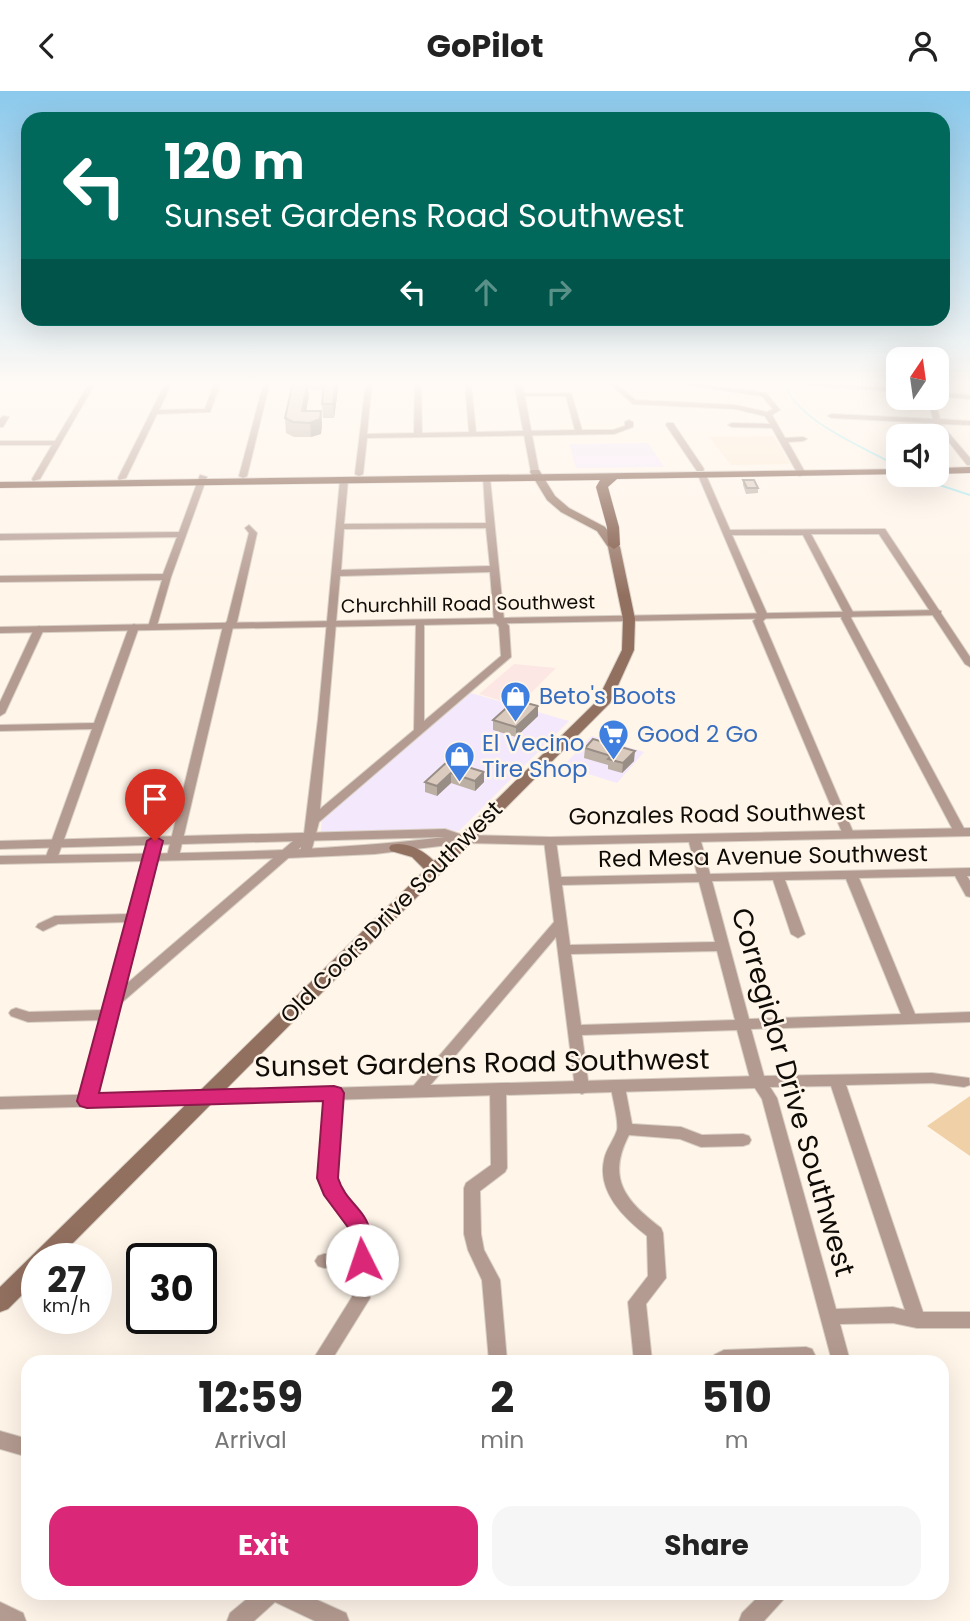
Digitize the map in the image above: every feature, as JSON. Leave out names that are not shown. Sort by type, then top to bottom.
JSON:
[{"type":"main road","points":[[949,467],[970,466]]},
{"type":"main road","points":[[0,483],[486,478],[886,470]]},
{"type":"main road","points":[[0,483],[36,479],[202,480],[243,476],[359,474],[613,477],[701,472]]},
{"type":"main road","points":[[536,475],[551,498],[565,510],[601,529],[614,545]]},
{"type":"main road","points":[[613,477],[605,481],[602,487],[613,527],[614,545]]},
{"type":"main road","name":"Old Coors Drive Southwest","points":[[59,1243],[603,703],[628,650],[629,619],[614,545]]},
{"type":"main road","points":[[397,848],[418,854],[434,870]]},
{"type":"main road","points":[[0,1301],[21,1281]]},
{"type":"street","points":[[36,479],[51,453]]},
{"type":"street","points":[[122,478],[134,453]]},
{"type":"street","points":[[243,476],[249,453]]},
{"type":"street","points":[[359,474],[362,453]]},
{"type":"street","points":[[531,453],[536,475]]},
{"type":"street","points":[[689,453],[701,472],[763,616],[758,621],[848,834]]},
{"type":"street","points":[[792,453],[800,470]]},
{"type":"street","points":[[313,821],[506,657],[504,625],[499,621],[486,478]]},
{"type":"street","points":[[153,627],[167,577],[202,480]]},
{"type":"street","points":[[306,843],[313,821],[344,480]]},
{"type":"street","points":[[340,527],[489,525]]},
{"type":"street","points":[[173,856],[253,533],[249,528]]},
{"type":"street","points":[[805,531],[849,614],[846,618],[965,832]]},
{"type":"street","points":[[727,533],[882,531],[970,664]]},
{"type":"street","points":[[0,537],[182,534]]},
{"type":"street","points":[[336,572],[495,569]]},
{"type":"street","points":[[0,579],[167,577]]},
{"type":"street","name":"Churchhill Road Southwest","points":[[0,630],[937,613]]},
{"type":"street","points":[[419,623],[419,730]]},
{"type":"street","points":[[51,859],[134,627]]},
{"type":"street","points":[[0,713],[39,629]]},
{"type":"street","points":[[0,728],[97,726]]},
{"type":"street","name":"Gonzales Road Southwest","points":[[0,845],[177,840],[397,848],[466,839],[550,841],[965,832]]},
{"type":"street","name":"Gonzales Road Southwest","points":[[0,860],[288,854],[306,843],[445,834],[466,839]]},
{"type":"street","name":"Corregidor Drive Southwest","points":[[694,838],[758,1082],[769,1098],[840,1355]]},
{"type":"street","points":[[87,1101],[155,841]]},
{"type":"street","points":[[550,841],[582,1088]]},
{"type":"street","points":[[16,1013],[28,1017],[112,1009],[288,854]]},
{"type":"street","points":[[965,872],[970,893]]},
{"type":"street","name":"Red Mesa Avenue Southwest","points":[[557,881],[965,872]]},
{"type":"street","points":[[851,875],[910,1019]]},
{"type":"street","points":[[778,877],[798,934]]},
{"type":"street","points":[[43,927],[55,920],[137,918]]},
{"type":"street","points":[[417,1091],[561,922]]},
{"type":"street","points":[[564,950],[723,946]]},
{"type":"street","points":[[575,1030],[970,1017]]},
{"type":"street","points":[[836,1079],[917,1319]]},
{"type":"street","name":"Sunset Gardens Road Southwest","points":[[0,1103],[836,1079],[932,1079],[964,1082]]},
{"type":"street","points":[[618,1087],[625,1129],[613,1147],[611,1158],[615,1192],[621,1206],[655,1233],[657,1250],[657,1278],[637,1302],[642,1355]]},
{"type":"street","points":[[497,1355],[491,1280],[488,1268],[477,1253],[471,1229],[472,1188],[499,1168],[498,1090]]},
{"type":"street","points":[[325,1355],[361,1298],[361,1228],[331,1189],[328,1178],[334,1093]]},
{"type":"street","points":[[625,1129],[681,1133],[701,1141],[743,1140]]},
{"type":"street","points":[[324,1261],[362,1260]]},
{"type":"street","points":[[830,1317],[893,1315],[917,1319],[970,1320]]},
{"type":"street","points":[[0,1440],[21,1446]]},
{"type":"street","points":[[238,1621],[261,1600]]},
{"type":"street","points":[[294,1600],[338,1621]]},
{"type":"street","points":[[750,1621],[770,1600]]},
{"type":"street","points":[[0,1613],[15,1621]]},
{"type":"shaded area","points":[[572,453],[655,453],[664,467],[576,468]]},
{"type":"shaded area","points":[[722,453],[784,453],[790,464],[731,465]]},
{"type":"shaded area","points":[[514,664],[556,668],[518,706],[479,694]]},
{"type":"shaded area","points":[[471,693],[569,721],[459,831],[321,833],[322,818]]},
{"type":"shaded area","points":[[592,736],[644,752],[617,783],[563,766]]},
{"type":"shaded area","points":[[970,1096],[970,1156],[927,1126]]},
{"type":"building","points":[[743,480],[754,480],[758,488],[747,488]]},
{"type":"building","points":[[515,700],[538,706],[516,727],[493,720]]},
{"type":"building","points":[[593,739],[635,751],[623,763],[608,759],[611,756],[585,748]]},
{"type":"building","points":[[448,761],[484,772],[475,781],[451,773],[437,786],[425,782]]},
{"type":"waterway","points":[[873,453],[886,460]]},
{"type":"waterway","points":[[946,487],[970,495]]},
{"type":"place","name":"Beto's Boots","points":[[516,723]]},
{"type":"place","name":"Good 2 Go","points":[[614,761]]},
{"type":"place","name":"El Vecino Tire Shop","points":[[459,783]]},
{"type":"route","points":[[155,841],[87,1101],[334,1093],[328,1178],[331,1189],[353,1214],[361,1228],[362,1260]]}]
